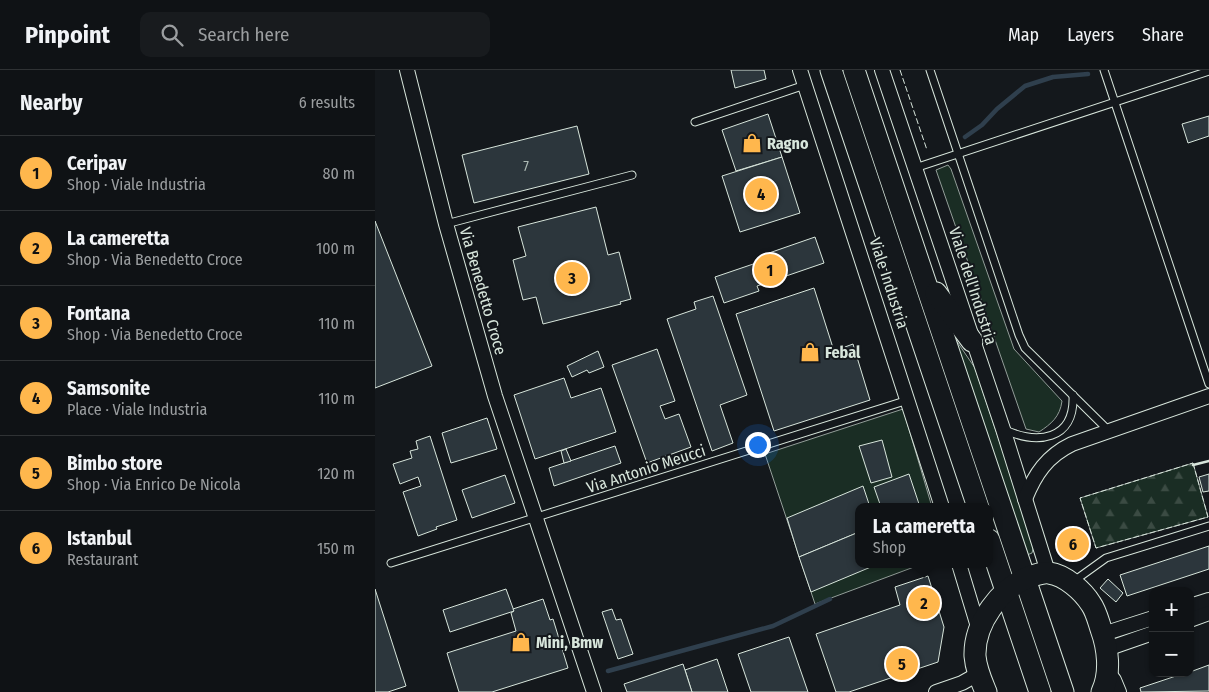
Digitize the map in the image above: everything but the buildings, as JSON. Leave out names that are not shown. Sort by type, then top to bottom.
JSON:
[{"type":"main road","points":[[831,70],[977,503]]},
{"type":"main road","points":[[854,70],[1063,692]]},
{"type":"main road","points":[[925,278],[972,341]]},
{"type":"main road","points":[[993,552],[1040,692]]},
{"type":"main road","points":[[982,683],[975,655],[979,630],[984,620],[1006,590],[1025,578],[1048,572],[1071,583],[1091,604],[1105,641],[1107,671],[1102,692]]},
{"type":"street","name":"Via Benedetto Croce","points":[[407,70],[446,224],[495,396],[594,692]]},
{"type":"street","name":"Viale Industria","points":[[800,70],[941,503]]},
{"type":"street","name":"Viale dell'Industria","points":[[883,70],[972,341],[1003,429],[1048,572]]},
{"type":"street","points":[[1025,499],[1032,482],[1045,464],[1058,451],[1071,444],[1209,396]]},
{"type":"street","points":[[960,568],[979,630]]},
{"type":"street","points":[[1194,605],[1209,600]]},
{"type":"street","points":[[1194,619],[1209,613]]},
{"type":"street","points":[[1105,641],[1149,620]]},
{"type":"street","points":[[1105,641],[1149,634]]},
{"type":"street","points":[[1107,671],[1114,680],[1119,692]]},
{"type":"street","points":[[936,692],[962,683],[982,683]]},
{"type":"lane","points":[[930,70],[1021,341],[1031,354],[1110,431]]},
{"type":"lane","points":[[1104,70],[1209,384]]},
{"type":"lane","points":[[915,168],[1209,71]]},
{"type":"lane","points":[[695,122],[805,85]]},
{"type":"lane","points":[[446,224],[632,175]]},
{"type":"lane","points":[[1003,429],[1015,435],[1034,439],[1045,438],[1055,434],[1063,428],[1072,413],[1073,395]]},
{"type":"lane","name":"Via Antonio Meucci","points":[[391,563],[908,399]]},
{"type":"lane","points":[[1071,583],[1106,558],[1209,526]]},
{"type":"green space","points":[[948,165],[1014,349],[1062,401],[1054,420],[1039,432],[1026,429],[936,170]]},
{"type":"green space","points":[[945,324],[975,368],[1034,545],[1032,553],[1027,555]]},
{"type":"green space","points":[[903,409],[931,503],[855,503],[855,568],[911,568],[815,604],[765,454]]},
{"type":"green space","points":[[1193,463],[1208,517],[1096,548],[1080,498]]},
{"type":"waterway","points":[[965,137],[982,125],[997,109],[1025,86],[1053,77],[1088,74]]},
{"type":"waterway","points":[[608,671],[773,626],[830,599]]},
{"type":"fence","points":[[900,70],[927,150]]},
{"type":"fence","points":[[1193,463],[1208,517],[1096,548],[1080,498],[1193,463]]},
{"type":"wall","points":[[1193,465],[1209,461]]},
{"type":"place","name":"Ragno","points":[[752,143]]},
{"type":"place","name":"Samsonite","points":[[761,194]]},
{"type":"place","name":"Ceripav","points":[[770,270]]},
{"type":"place","name":"Fontana","points":[[572,278]]},
{"type":"place","name":"Febal","points":[[810,352]]},
{"type":"place","name":"Istanbul","points":[[1073,544]]},
{"type":"place","name":"La cameretta","points":[[924,603]]},
{"type":"place","name":"Mini, Bmw","points":[[521,642]]},
{"type":"place","name":"Bimbo store","points":[[902,664]]}]
